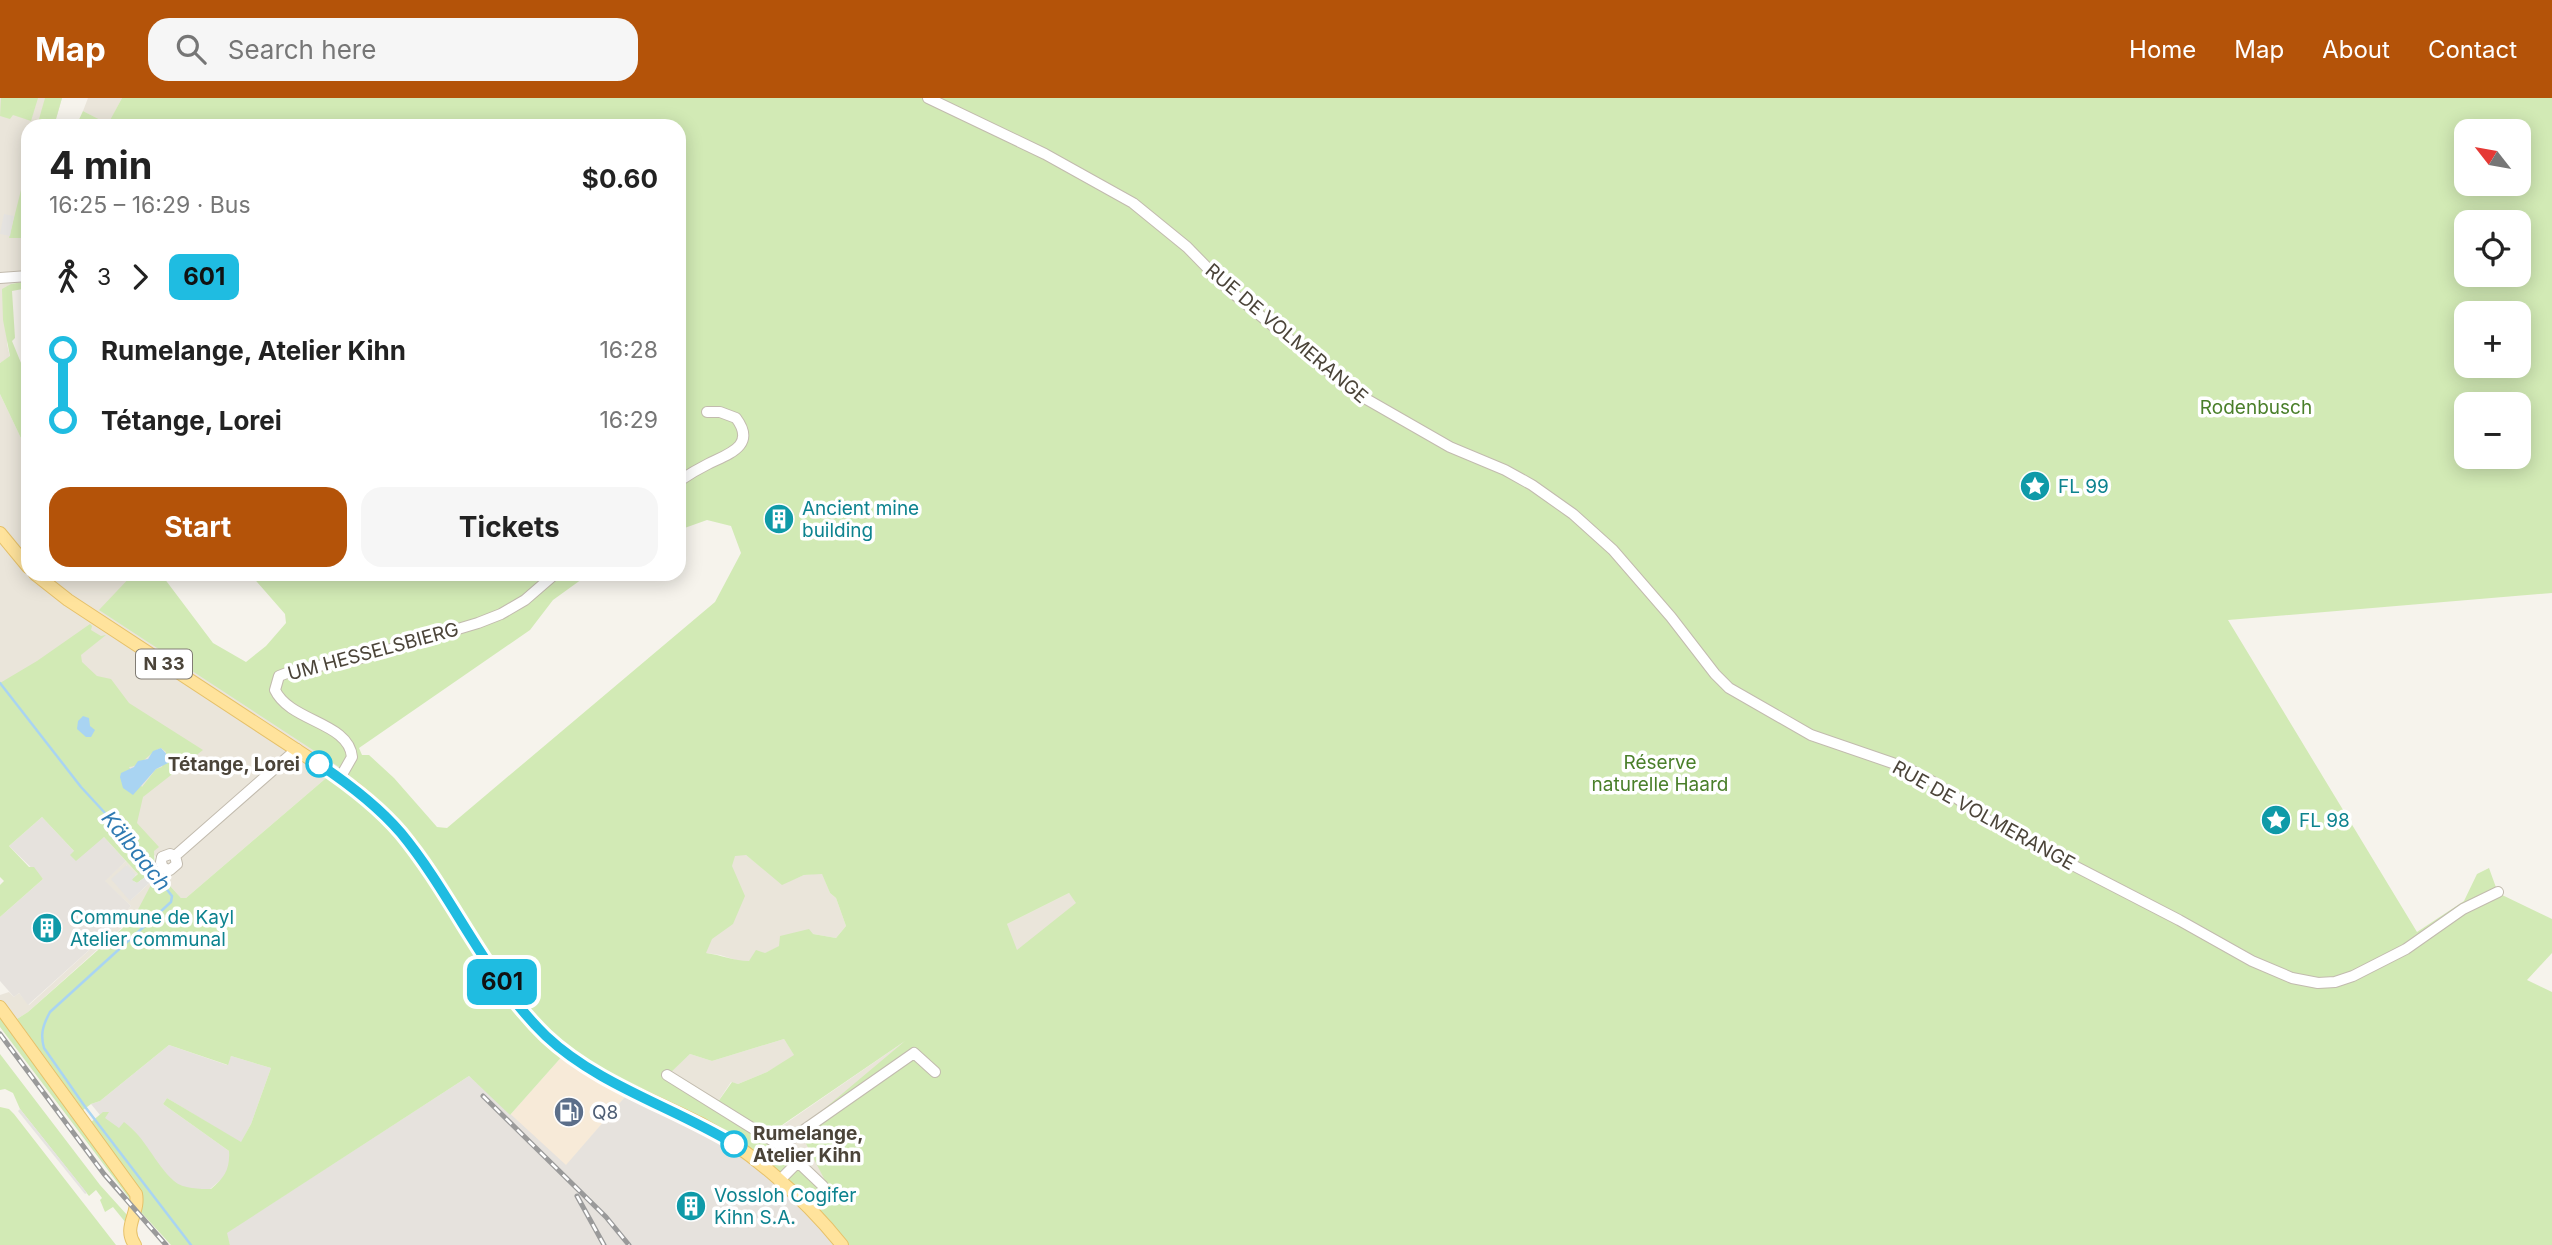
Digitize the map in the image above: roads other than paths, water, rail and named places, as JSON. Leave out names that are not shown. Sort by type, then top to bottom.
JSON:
[{"type":"main road","points":[[0,533],[21,558]]},
{"type":"main road","name":"N 33","points":[[44,581],[68,600],[340,778],[389,819],[412,846],[509,993],[545,1035],[565,1053],[631,1090],[704,1125],[734,1144],[807,1206],[842,1245]]},
{"type":"main road","points":[[0,1007],[136,1194],[137,1202],[129,1227],[135,1245]]},
{"type":"street","name":"RUE DE VOLMERANGE","points":[[928,98],[1045,154],[1133,203],[1187,247],[1229,290],[1354,392],[1450,447],[1505,470],[1532,485],[1573,514],[1613,550],[1671,617],[1714,674],[1729,688],[1811,735],[1907,768],[1935,783],[1995,825],[2252,961],[2305,982],[2335,982],[2353,976],[2406,949],[2463,909],[2498,892]]},
{"type":"street","points":[[0,278],[21,276]]},
{"type":"street","points":[[686,477],[730,454],[742,443],[743,434],[736,418],[720,412],[707,412]]},
{"type":"street","name":"UM HESSELSBIERG","points":[[340,778],[352,757],[350,747],[328,728],[287,706],[275,690],[279,676],[361,658],[478,623],[525,600],[547,581]]},
{"type":"street","points":[[175,856],[297,749]]},
{"type":"street","points":[[781,1146],[915,1054],[935,1072]]},
{"type":"street","points":[[667,1075],[781,1146],[823,1186]]},
{"type":"street","points":[[779,1181],[798,1162]]},
{"type":"water","points":[[83,716],[89,718],[90,726],[95,730],[91,737],[86,737],[77,729],[78,721]]},
{"type":"water","points":[[161,748],[169,757],[168,763],[156,769],[133,795],[123,788],[121,773],[134,767],[138,761],[148,759],[153,751]]},
{"type":"waterway","name":"Kälbaach","points":[[0,683],[81,787],[117,826],[172,896],[171,902],[50,1012],[42,1038],[44,1048],[86,1108],[191,1245]]},
{"type":"railway","points":[[0,1034],[104,1174],[166,1245]]},
{"type":"railway","points":[[483,1096],[606,1217],[629,1245]]},
{"type":"railway","points":[[577,1196],[604,1245]]},
{"type":"place","name":"FL 99","points":[[2035,486]]},
{"type":"place","name":"Ancient mine building","points":[[779,519]]},
{"type":"place","name":"Tétange, Lorei","points":[[319,764]]},
{"type":"place","name":"FL 98","points":[[2276,820]]},
{"type":"place","name":"Commune de Kayl Atelier communal","points":[[47,928]]},
{"type":"place","name":"Q8","points":[[569,1112]]},
{"type":"place","name":"Rumelange, Atelier Kihn","points":[[734,1144]]},
{"type":"place","name":"Vossloh Cogifer Kihn S.A.","points":[[691,1206]]},
{"type":"park label","name":"Rodenbusch","points":[[2256,407]]},
{"type":"park label","name":"Réserve naturelle Haard","points":[[1660,773]]}]
